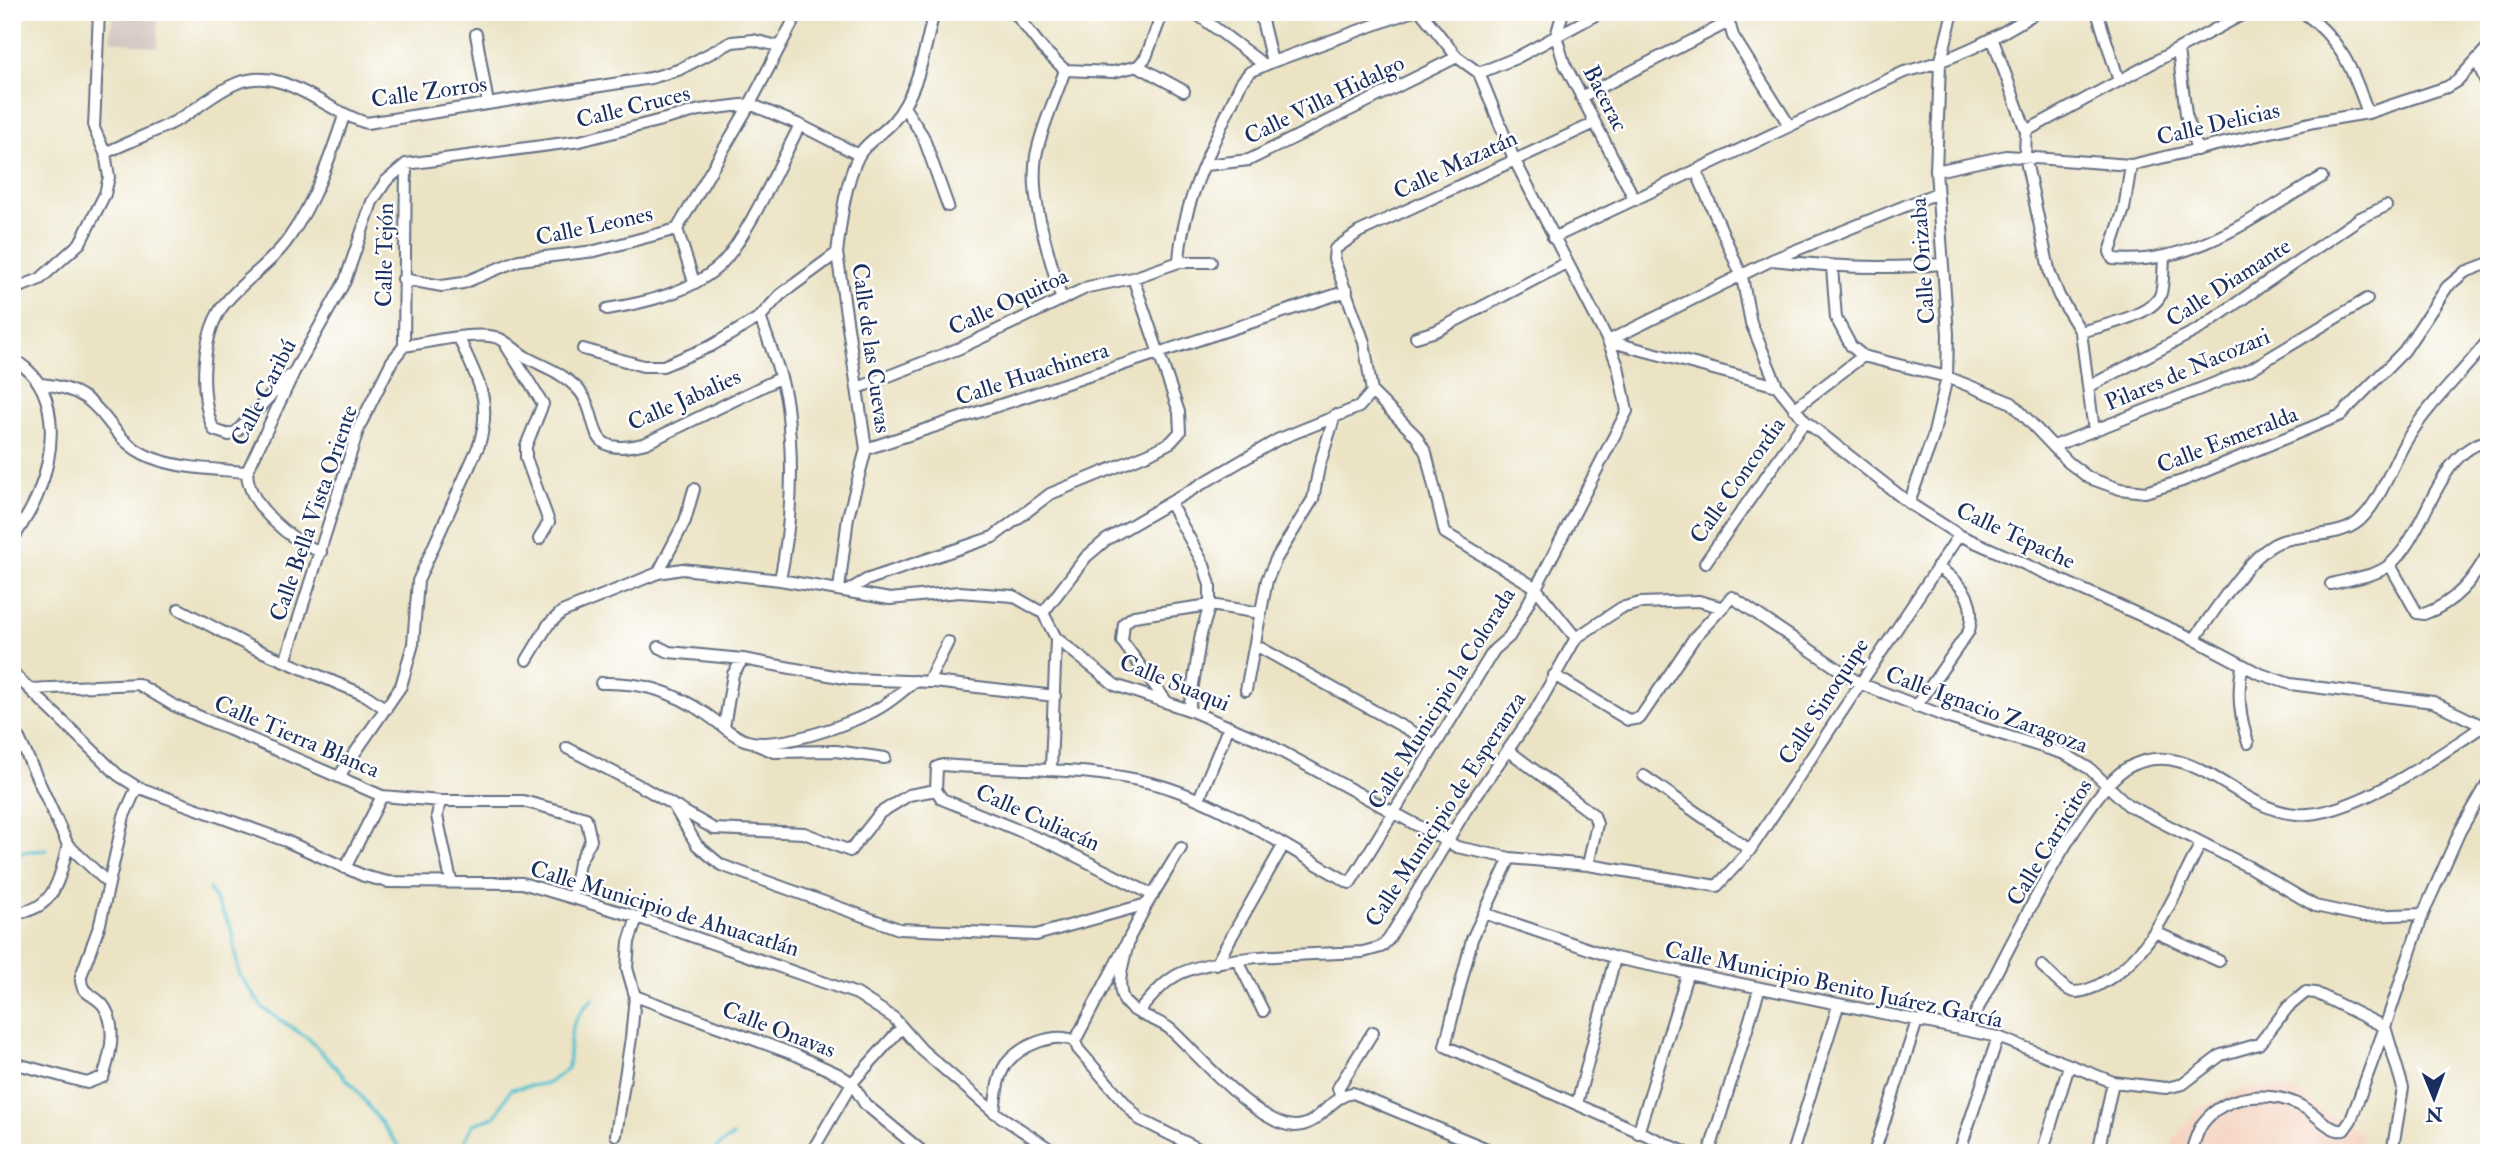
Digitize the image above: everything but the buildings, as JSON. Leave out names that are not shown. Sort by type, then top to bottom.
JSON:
[{"type":"street","points":[[12,290],[40,279],[80,243],[105,194],[109,177],[105,153],[93,128],[99,12]]},
{"type":"street","name":"Calle Leones","points":[[403,279],[442,286],[463,283],[519,260],[595,251],[677,229],[750,104],[798,12]]},
{"type":"street","points":[[859,155],[892,123],[904,107],[917,80],[934,12]]},
{"type":"street","points":[[1014,12],[1043,49],[1065,70],[1113,72],[1138,66],[1146,57],[1163,12]]},
{"type":"street","points":[[1194,12],[1268,63]]},
{"type":"street","points":[[1260,12],[1268,63]]},
{"type":"street","points":[[1180,262],[1180,239],[1188,207],[1241,83],[1250,72],[1268,63],[1410,12]]},
{"type":"street","points":[[1421,12],[1457,57],[1479,73],[1516,58],[1601,12]]},
{"type":"street","points":[[1556,36],[1563,12]]},
{"type":"street","name":"Calle Orizaba","points":[[1909,503],[1933,437],[1947,377],[1948,334],[1936,171],[1940,64],[1953,12]]},
{"type":"street","points":[[1553,238],[1904,72],[1940,64],[1993,40],[2037,12]]},
{"type":"street","points":[[2097,12],[2119,81]]},
{"type":"street","points":[[2026,131],[2247,12]]},
{"type":"street","points":[[2303,12],[2327,30],[2338,45],[2355,76],[2368,113]]},
{"type":"street","points":[[1581,97],[1727,18],[1789,125]]},
{"type":"street","points":[[476,34],[488,104]]},
{"type":"street","name":"Bacerac","points":[[1556,36],[1564,63],[1635,200]]},
{"type":"street","name":"Calle Zorros","points":[[105,153],[175,121],[232,83],[248,80],[279,82],[324,102],[344,116],[367,123],[384,122],[651,78],[678,71],[742,40],[778,47]]},
{"type":"street","points":[[1993,40],[2026,131],[2025,156],[2050,274],[2059,296],[2081,332],[2094,431]]},
{"type":"street","name":"Calle Delicias","points":[[1936,171],[2006,156],[2131,165],[2314,122],[2368,113],[2447,87],[2477,61],[2489,46]]},
{"type":"street","points":[[2178,50],[2186,114],[2197,150]]},
{"type":"street","name":"Calle Villa Hidalgo","points":[[1206,165],[1237,164],[1249,160],[1457,57]]},
{"type":"street","points":[[2477,61],[2489,89]]},
{"type":"street","points":[[1138,66],[1184,92]]},
{"type":"street","points":[[1061,298],[1039,211],[1034,177],[1037,153],[1065,70]]},
{"type":"street","name":"Calle Municipio la Colorada","points":[[1283,846],[1350,883],[1493,650],[1509,637],[1519,621],[1627,411],[1618,366],[1608,341],[1514,159],[1479,73]]},
{"type":"street","name":"Calle Cruces","points":[[406,164],[580,141],[700,110],[750,104],[800,125],[859,155]]},
{"type":"street","points":[[904,107],[923,136],[948,206]]},
{"type":"street","points":[[293,372],[267,396],[237,432],[229,435],[214,430],[203,371],[213,330],[224,303],[276,254],[296,227],[328,160],[344,116]]},
{"type":"street","name":"Calle Mazatán","points":[[1347,291],[1334,259],[1335,249],[1359,232],[1595,123]]},
{"type":"street","points":[[607,309],[637,304],[694,282],[717,268],[733,248],[800,125]]},
{"type":"street","name":"Calle de las Cuevas","points":[[859,155],[848,189],[836,253],[866,449]]},
{"type":"street","name":"Calle Tejón","points":[[404,346],[406,164]]},
{"type":"street","name":"Calle Caribú","points":[[41,384],[69,387],[84,394],[121,435],[149,456],[193,467],[247,472],[293,372],[345,281],[358,234],[372,202],[386,181],[406,164]]},
{"type":"street","points":[[2131,165],[2124,209],[2110,253],[2113,259],[2164,258],[2212,241],[2322,177]]},
{"type":"street","name":"Calle Tepache","points":[[1696,171],[1742,277],[1751,324],[1777,386],[1805,421],[1909,503],[1959,535],[2194,639],[2242,667],[2290,684],[2433,702],[2486,728]]},
{"type":"street","points":[[1608,341],[1772,260],[1937,193]]},
{"type":"street","name":"Calle Diamante","points":[[2088,387],[2199,329],[2360,218],[2386,206]]},
{"type":"street","points":[[677,229],[694,282]]},
{"type":"street","points":[[583,349],[643,366],[663,366],[711,345],[760,317],[780,295],[836,253]]},
{"type":"street","points":[[2081,332],[2123,319],[2154,303],[2161,294],[2164,258]]},
{"type":"street","points":[[1772,260],[1832,267],[1898,269],[1941,264]]},
{"type":"street","name":"Calle Oquitoa","points":[[858,388],[960,348],[1088,287],[1133,278],[1180,262],[1211,262]]},
{"type":"street","name":"Calle Esmeralda","points":[[1863,356],[1947,377],[2012,403],[2089,478],[2120,489],[2145,492],[2182,481],[2341,415],[2364,395],[2404,351],[2447,287],[2465,272],[2489,262]]},
{"type":"street","points":[[1416,337],[1436,331],[1566,263]]},
{"type":"street","points":[[1832,267],[1836,318],[1851,346],[1863,356]]},
{"type":"street","points":[[844,589],[993,537],[1051,494],[1171,442],[1180,432],[1180,412],[1133,278]]},
{"type":"street","points":[[1347,291],[1364,342],[1372,392],[1416,436],[1426,453],[1445,533],[1535,587],[1576,638]]},
{"type":"street","name":"Calle Huachinera","points":[[866,449],[1347,291]]},
{"type":"street","name":"Pilares de Nacozari","points":[[2054,446],[2251,369],[2367,299]]},
{"type":"street","points":[[760,317],[787,405],[792,500],[790,532],[780,580]]},
{"type":"street","points":[[339,776],[401,687],[413,644],[418,582],[479,445],[486,423],[486,403],[459,338]]},
{"type":"street","name":"Calle Jabalies","points":[[404,346],[459,338],[500,339],[506,345],[567,378],[585,400],[596,434],[603,442],[629,448],[646,443],[780,377]]},
{"type":"street","points":[[2194,639],[2241,578],[2272,546],[2292,537],[2347,528],[2358,522],[2372,503],[2408,437],[2489,339]]},
{"type":"street","points":[[1608,341],[1777,386]]},
{"type":"street","points":[[506,345],[517,368],[541,396],[543,404],[526,446],[529,471],[549,522],[539,539]]},
{"type":"street","name":"Calle Bella Vista Oriente","points":[[286,659],[359,427],[392,361],[404,346]]},
{"type":"street","name":"Calle Concordia","points":[[1794,408],[1863,356]]},
{"type":"street","points":[[12,359],[26,366],[41,384],[50,419],[46,468],[38,495],[12,541]]},
{"type":"street","points":[[527,660],[548,625],[562,612],[658,573],[699,569],[844,589],[890,599],[959,592],[1013,596],[1043,613],[1086,557],[1106,540],[1276,440],[1359,407],[1372,392]]},
{"type":"street","points":[[1246,690],[1257,646],[1267,580],[1276,559],[1313,499],[1319,467],[1335,415]]},
{"type":"street","name":"Calle Concordia","points":[[1705,563],[1805,421]]},
{"type":"street","points":[[2331,584],[2390,565],[2419,524],[2450,467],[2470,447],[2489,441]]},
{"type":"street","points":[[844,589],[848,517],[866,449]]},
{"type":"street","points":[[247,472],[247,484],[253,498],[286,535],[321,552]]},
{"type":"street","points":[[658,573],[685,521],[694,489]]},
{"type":"street","points":[[1170,503],[1204,565],[1210,585],[1210,605],[1201,634],[1189,710]]},
{"type":"street","name":"Calle Sinoquipe","points":[[1717,886],[1750,850],[1959,535]]},
{"type":"street","points":[[2390,565],[2420,614],[2448,602],[2463,590],[2489,551]]},
{"type":"street","points":[[1916,707],[1969,631],[1972,618],[1966,591],[1958,580],[1937,567]]},
{"type":"street","name":"Calle Ignacio Zaragoza","points":[[1720,607],[1732,597],[1859,683],[1916,707],[2065,754],[2090,769],[2128,805],[2330,911],[2362,916],[2423,914]]},
{"type":"street","name":"Calle Municipio de Esperanza","points":[[1139,1011],[1168,981],[1180,974],[1216,964],[1363,952],[1381,947],[1388,940],[1447,842],[1509,751],[1576,638],[1620,608],[1640,603],[1699,601],[1720,607]]},
{"type":"street","points":[[1166,701],[1122,641],[1124,623],[1134,616],[1210,605],[1261,613]]},
{"type":"street","points":[[1554,675],[1628,720],[1640,718],[1694,638],[1720,607]]},
{"type":"street","name":"Calle Bella Vista Oriente","points":[[179,610],[249,646],[286,659],[367,695],[386,709]]},
{"type":"street","name":"Calle Suaqui","points":[[1043,613],[1056,638],[1115,685],[1166,701],[1229,726],[1303,761],[1447,842],[1510,858],[1588,865],[1717,886]]},
{"type":"street","points":[[1051,769],[1056,638]]},
{"type":"street","points":[[928,682],[948,642]]},
{"type":"street","points":[[1257,646],[1434,744]]},
{"type":"street","points":[[659,647],[669,652],[743,659],[850,679],[928,682],[1055,696]]},
{"type":"street","points":[[724,727],[733,674],[743,659]]},
{"type":"street","points":[[2242,667],[2238,688],[2248,743]]},
{"type":"street","name":"Calle Municipio de Ahuacatlán","points":[[12,672],[118,775],[137,787],[286,841],[345,868],[388,882],[522,883],[637,917],[858,994],[876,1003],[956,1081],[993,1112],[1056,1153]]},
{"type":"street","points":[[755,743],[789,740],[860,718],[882,707],[915,681]]},
{"type":"street","points":[[601,683],[648,685],[679,697],[724,727],[755,743],[762,750],[836,751],[885,758]]},
{"type":"street","name":"Calle Tierra Blanca","points":[[30,689],[138,684],[173,705],[339,776],[358,788],[383,796],[440,801],[523,801],[564,813],[578,813],[586,818],[591,840],[579,863],[573,896]]},
{"type":"street","points":[[12,723],[68,845],[107,882]]},
{"type":"street","points":[[1199,799],[1229,726]]},
{"type":"street","name":"Calle Carricitos","points":[[1967,1030],[2085,815],[2118,774],[2140,762],[2178,760],[2266,807],[2295,814],[2320,813],[2407,775],[2486,728]]},
{"type":"street","points":[[567,748],[719,831],[804,834],[850,851],[880,813],[909,795],[936,790],[936,769],[943,765],[1051,769],[1141,781],[1199,799],[1283,846],[1216,964]]},
{"type":"street","points":[[1509,751],[1594,815],[1597,824],[1588,865]]},
{"type":"street","points":[[1644,776],[1750,850]]},
{"type":"street","points":[[2191,1153],[2204,1122],[2226,1104],[2242,1098],[2273,1097],[2290,1101],[2338,1131],[2344,1130],[2351,1120],[2423,914],[2460,831],[2489,781]]},
{"type":"street","points":[[16,1064],[87,1083],[103,1077],[108,1061],[110,1026],[101,1003],[85,993],[80,985],[81,976],[100,924],[107,882],[124,816],[137,787]]},
{"type":"street","name":"Calle Culiacán","points":[[936,790],[942,799],[1061,848],[1150,900]]},
{"type":"street","points":[[345,868],[383,796]]},
{"type":"street","points":[[440,801],[437,816],[451,881]]},
{"type":"street","points":[[673,805],[697,845],[722,865],[899,929],[1036,935],[1150,900]]},
{"type":"street","points":[[2042,966],[2070,990],[2085,991],[2125,968],[2155,932],[2201,843]]},
{"type":"street","points":[[12,913],[42,907],[56,891],[68,845]]},
{"type":"street","points":[[1076,1045],[1150,900],[1181,848]]},
{"type":"street","points":[[1510,858],[1483,913],[1467,955],[1445,1046],[1687,1153]]},
{"type":"street","name":"Calle Municipio Benito Juárez García","points":[[1483,913],[1615,958],[1759,990],[1998,1037],[2113,1082],[2166,1088],[2183,1084],[2221,1055],[2259,1044],[2288,1007],[2306,992],[2316,993],[2385,1027]]},
{"type":"street","points":[[616,1135],[635,996],[626,968],[629,942],[637,917]]},
{"type":"street","points":[[2155,932],[2219,961]]},
{"type":"street","points":[[1129,940],[1121,992],[1128,1006],[1169,1028],[1256,1109],[1286,1125],[1301,1126],[1311,1122],[1340,1096],[1361,1095],[1497,1153]]},
{"type":"street","points":[[1577,1104],[1615,958]]},
{"type":"street","points":[[1238,961],[1263,1011]]},
{"type":"street","points":[[1638,1133],[1687,975]]},
{"type":"street","points":[[1709,1153],[1759,990]]},
{"type":"street","name":"Calle Onavas","points":[[635,996],[796,1055],[852,1083],[865,1104],[924,1153]]},
{"type":"street","points":[[1792,1153],[1838,1006]]},
{"type":"street","points":[[1874,1153],[1917,1021]]},
{"type":"street","points":[[811,1153],[852,1083],[902,1027]]},
{"type":"street","points":[[2385,1027],[2398,1061],[2403,1088],[2392,1153]]},
{"type":"street","points":[[1340,1096],[1338,1088],[1373,1032]]},
{"type":"street","points":[[1959,1153],[1998,1037]]},
{"type":"street","points":[[993,1112],[1005,1066],[1018,1053],[1056,1038],[1076,1045],[1139,1119],[1207,1153]]},
{"type":"street","points":[[2042,1153],[2069,1066]]},
{"type":"street","points":[[2098,1153],[2113,1082]]},
{"type":"shaded area","points":[[113,12],[157,12],[158,48],[110,40]]},
{"type":"shaded area","points":[[2264,1086],[2299,1092],[2323,1111],[2363,1133],[2354,1153],[2171,1153],[2172,1142],[2195,1111],[2239,1090]]},
{"type":"waterway","points":[[12,853],[46,850]]},
{"type":"waterway","points":[[209,889],[231,927],[239,974],[263,1008],[309,1039],[354,1087],[404,1153]]},
{"type":"waterway","points":[[455,1153],[462,1147],[473,1124],[495,1117],[511,1089],[549,1083],[568,1068],[574,1023],[593,998]]},
{"type":"waterway","points":[[715,1153],[717,1147],[733,1136]]}]
